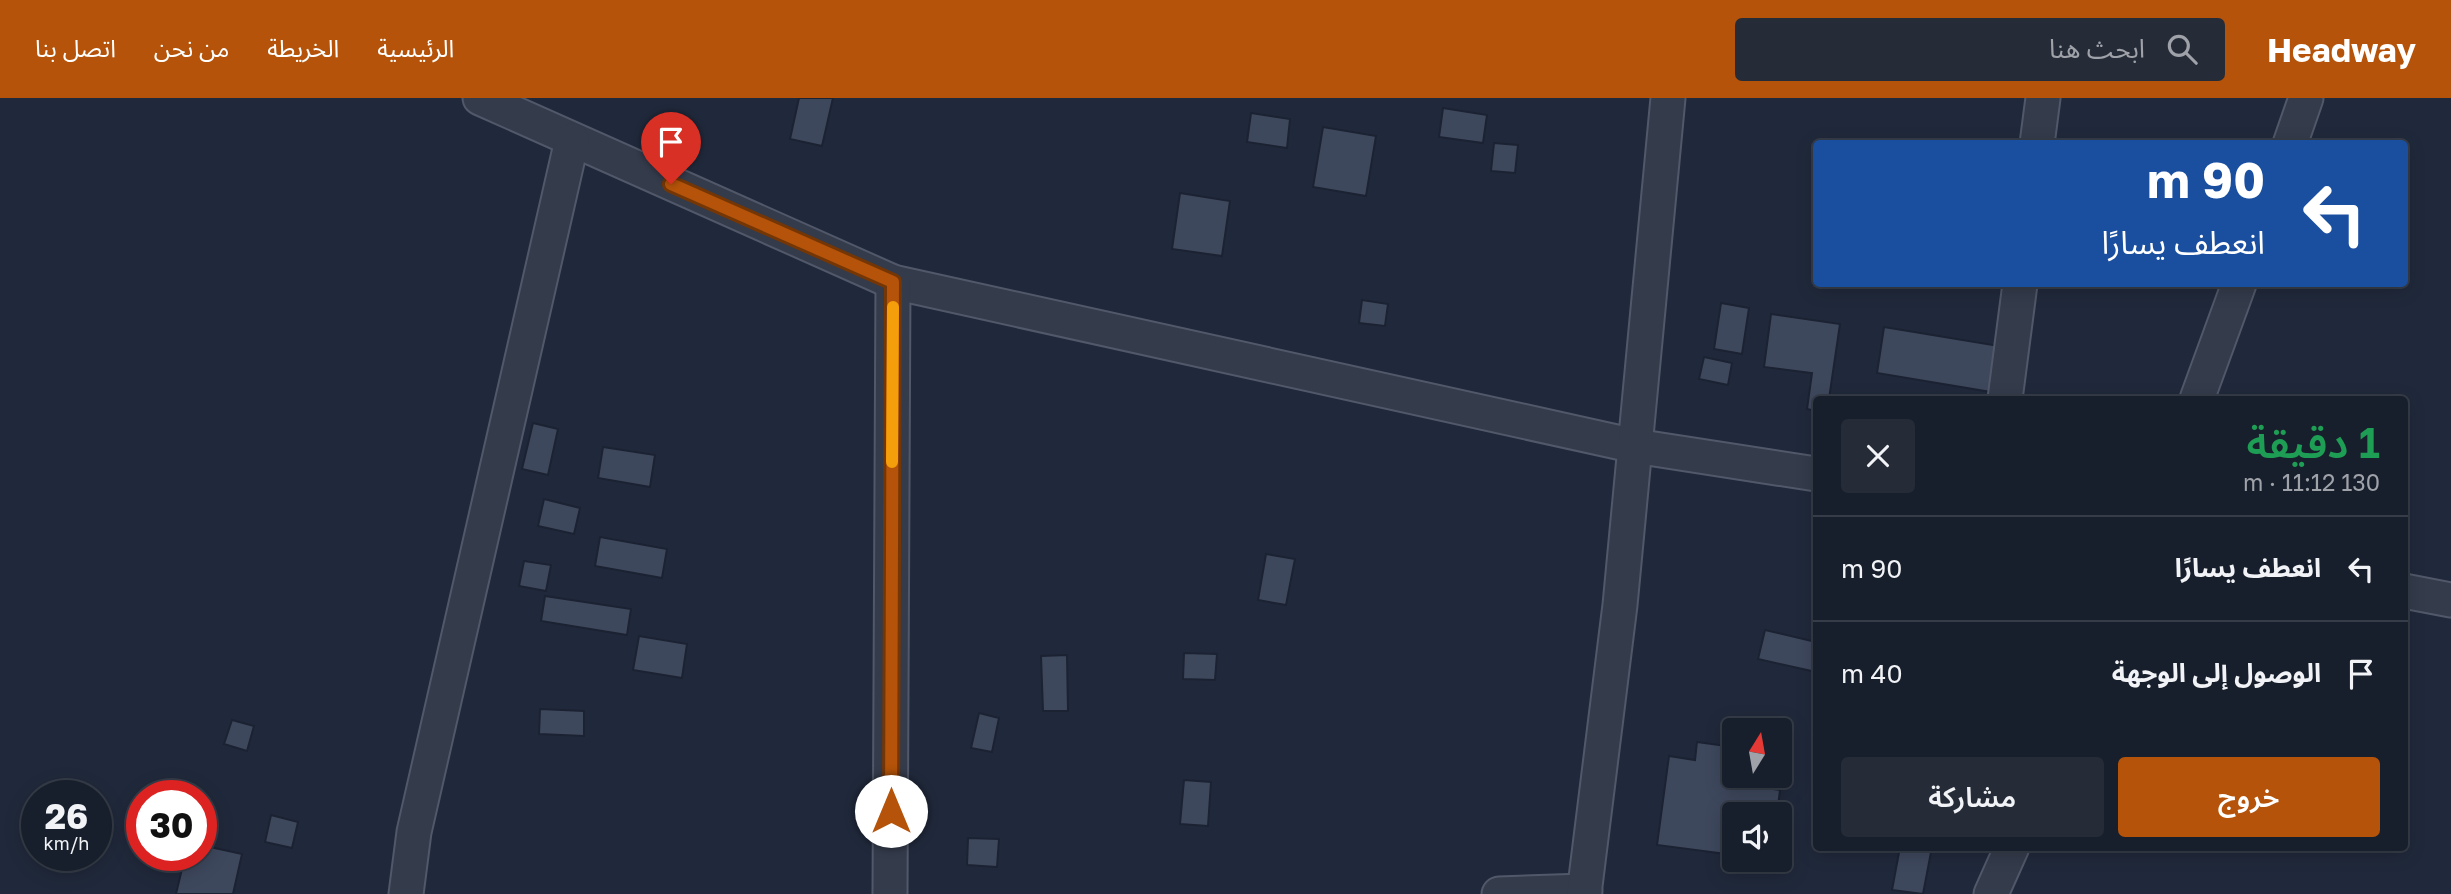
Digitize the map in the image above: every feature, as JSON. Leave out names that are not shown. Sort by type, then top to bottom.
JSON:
[{"type":"street","points":[[1499,894],[1584,892],[1620,606],[1668,98]]},
{"type":"street","points":[[2038,140],[2043,98]]},
{"type":"street","points":[[2291,140],[2306,98]]},
{"type":"street","points":[[497,102],[572,140],[893,282],[1635,446],[1813,474]]},
{"type":"street","points":[[406,894],[414,832],[572,140]]},
{"type":"street","points":[[890,894],[893,282]]},
{"type":"street","points":[[2005,396],[2020,287]]},
{"type":"street","points":[[2198,396],[2238,287]]},
{"type":"street","points":[[2408,592],[2451,600]]},
{"type":"street","points":[[1991,894],[2010,851]]},
{"type":"building","points":[[799,98],[833,98],[822,146],[790,139]]},
{"type":"building","points":[[1443,108],[1487,115],[1483,143],[1439,137]]},
{"type":"building","points":[[1251,113],[1290,119],[1287,148],[1247,142]]},
{"type":"building","points":[[1323,127],[1376,136],[1366,196],[1313,187]]},
{"type":"building","points":[[1494,143],[1518,145],[1515,173],[1491,171]]},
{"type":"building","points":[[1180,193],[1230,201],[1222,256],[1172,249]]},
{"type":"building","points":[[1362,300],[1388,304],[1385,326],[1359,323]]},
{"type":"building","points":[[1721,303],[1749,308],[1742,354],[1714,349]]},
{"type":"building","points":[[1771,314],[1840,324],[1829,396],[1813,396],[1813,410],[1807,409],[1812,373],[1764,367]]},
{"type":"building","points":[[1884,327],[2005,347],[1997,393],[1877,373]]},
{"type":"building","points":[[1704,357],[1732,363],[1728,385],[1699,379]]},
{"type":"building","points":[[533,423],[558,429],[548,475],[522,469]]},
{"type":"building","points":[[603,447],[655,455],[650,487],[598,478]]},
{"type":"building","points":[[544,499],[580,508],[574,534],[538,526]]},
{"type":"building","points":[[600,537],[667,549],[662,578],[595,566]]},
{"type":"building","points":[[1266,554],[1295,559],[1286,605],[1258,600]]},
{"type":"building","points":[[524,561],[551,565],[546,591],[519,586]]},
{"type":"building","points":[[545,596],[631,609],[627,635],[541,621]]},
{"type":"building","points":[[1765,630],[1813,641],[1813,671],[1758,659]]},
{"type":"building","points":[[639,636],[687,644],[682,678],[633,670]]},
{"type":"building","points":[[1184,653],[1217,654],[1215,680],[1183,679]]},
{"type":"building","points":[[1067,655],[1068,711],[1043,711],[1041,656]]},
{"type":"building","points":[[540,709],[584,711],[584,736],[539,734]]},
{"type":"building","points":[[979,713],[999,718],[992,752],[971,748]]},
{"type":"building","points":[[232,720],[254,726],[247,751],[224,744]]},
{"type":"building","points":[[1697,742],[1722,745],[1722,788],[1780,790],[1778,802],[1722,802],[1722,853],[1657,845],[1669,756],[1695,760]]},
{"type":"building","points":[[1184,780],[1211,782],[1208,826],[1180,824]]},
{"type":"building","points":[[271,815],[298,822],[292,848],[265,842]]},
{"type":"building","points":[[968,838],[999,839],[997,867],[967,865]]},
{"type":"building","points":[[217,849],[242,854],[233,894],[176,894],[181,871],[217,871]]},
{"type":"building","points":[[1899,851],[1931,851],[1923,894],[1892,890]]},
{"type":"slow traffic","points":[[892,462],[893,307]]},
{"type":"route","points":[[671,184],[893,282],[891,811]]}]
